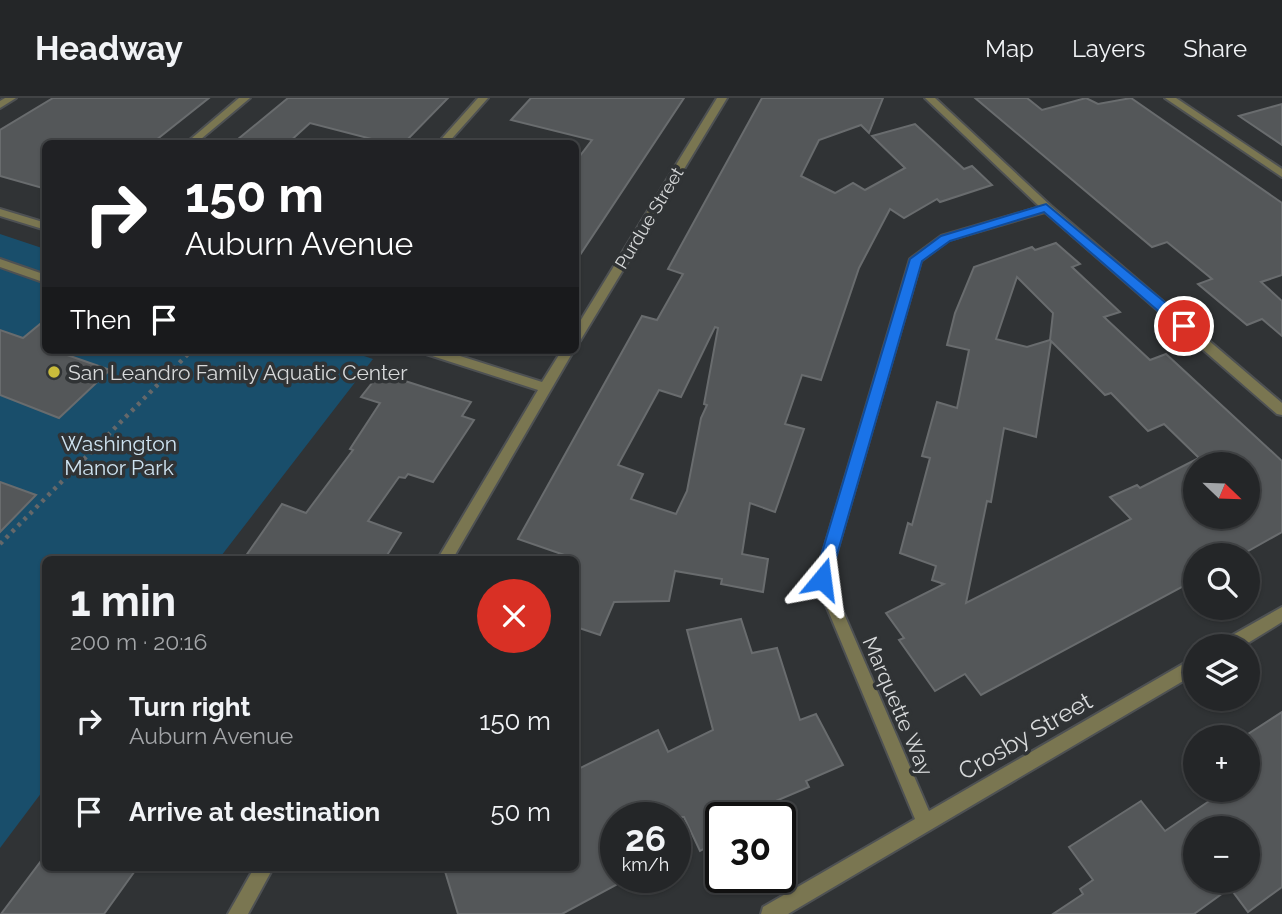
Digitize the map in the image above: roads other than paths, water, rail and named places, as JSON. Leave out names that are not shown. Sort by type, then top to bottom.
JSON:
[{"type":"street","points":[[0,106],[12,98]]},
{"type":"street","points":[[194,140],[245,98]]},
{"type":"street","points":[[445,140],[483,98]]},
{"type":"street","name":"Purdue Street","points":[[579,333],[722,98]]},
{"type":"street","points":[[930,98],[1046,208],[1282,410]]},
{"type":"street","points":[[1170,98],[1282,174]]},
{"type":"street","name":"Marquette Way","points":[[925,823],[822,579],[916,259],[945,238],[1046,208]]},
{"type":"street","points":[[0,212],[42,226]]},
{"type":"street","points":[[0,263],[42,278]]},
{"type":"street","points":[[440,354],[545,388]]},
{"type":"street","points":[[446,556],[566,354]]},
{"type":"street","points":[[1248,634],[1282,614]]},
{"type":"street","name":"Crosby Street","points":[[770,914],[1183,672]]},
{"type":"street","points":[[237,914],[262,871]]},
{"type":"place","name":"San Leandro Family Aquatic Center","points":[[54,372]]},
{"type":"park label","name":"Washington Manor Park","points":[[119,455]]}]
